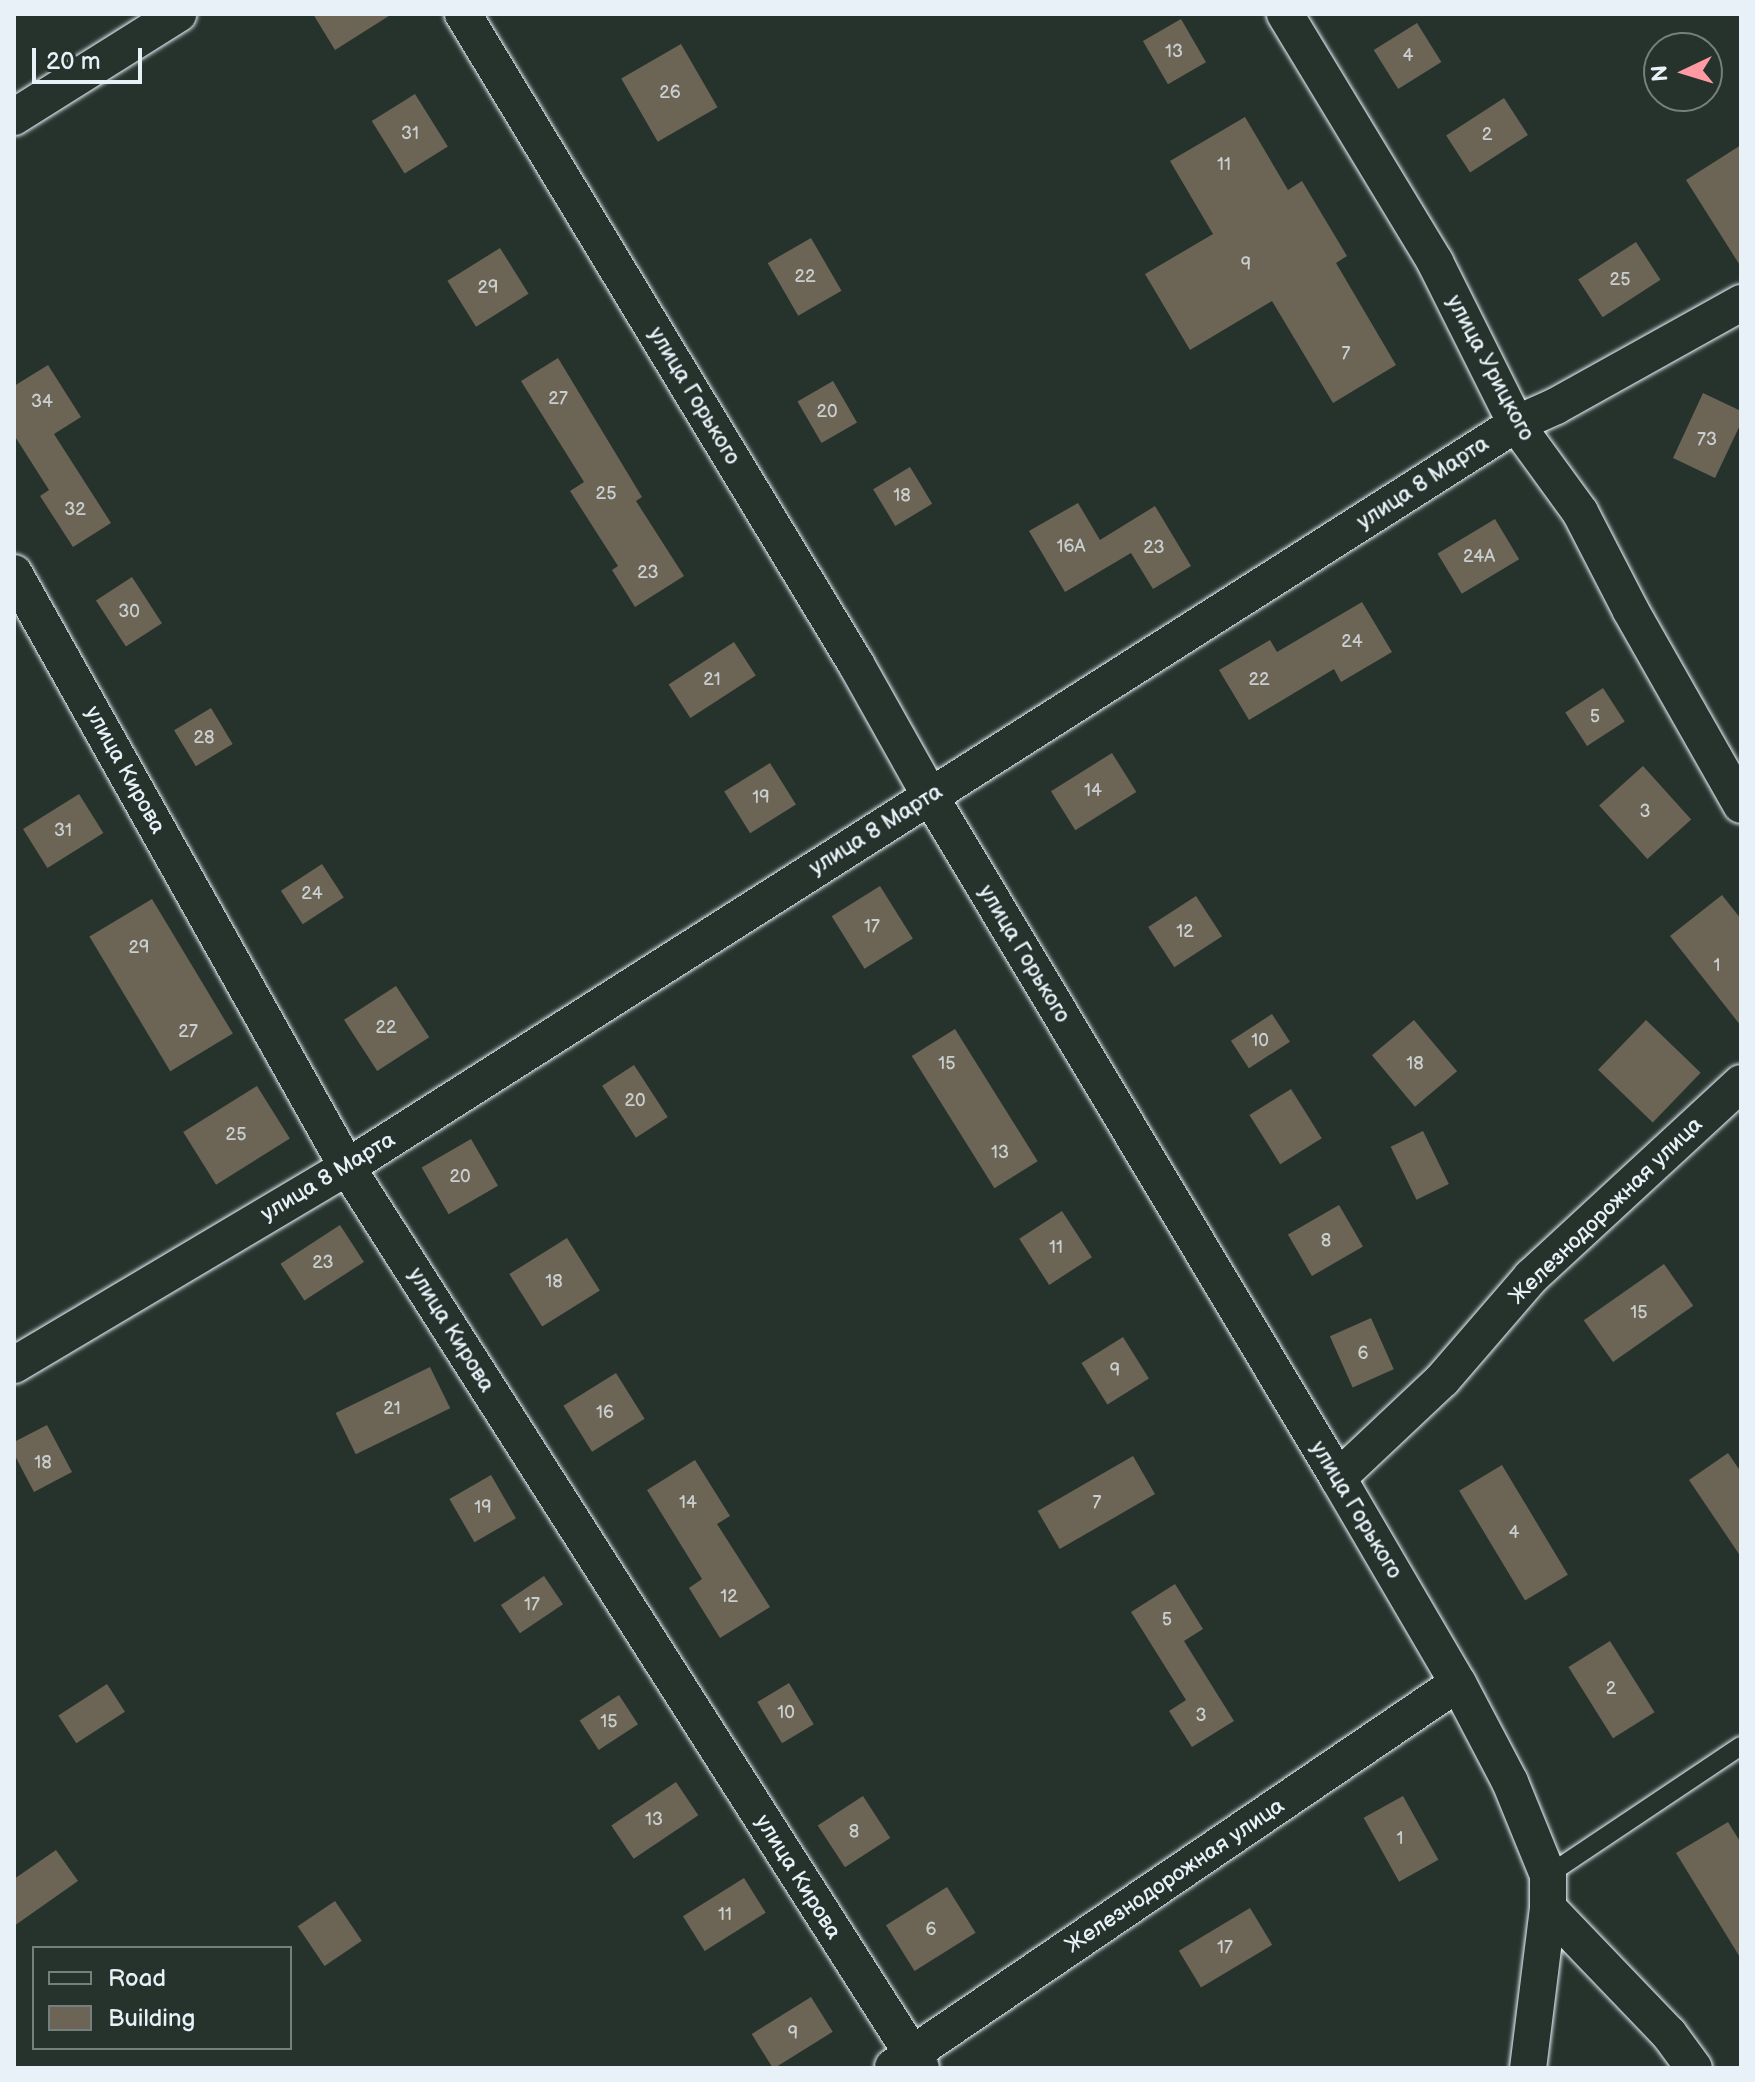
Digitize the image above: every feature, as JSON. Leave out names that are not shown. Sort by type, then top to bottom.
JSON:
[{"type":"street","points":[[14,117],[178,14]]},
{"type":"street","name":"улица Горького","points":[[463,14],[856,664],[930,796],[1458,1683],[1510,1782],[1548,1892],[1669,2034],[1694,2068]]},
{"type":"street","name":"улица Урицкого","points":[[1285,14],[1435,262],[1516,424],[1580,512],[1631,611],[1741,805]]},
{"type":"street","name":"улица 8 Марта","points":[[14,1365],[347,1167],[1516,424],[1736,314]]},
{"type":"street","name":"улица Кирова","points":[[14,573],[347,1167],[908,2064]]},
{"type":"street","name":"Железнодорожная улица","points":[[1338,1478],[1443,1379],[1531,1277],[1741,1083]]},
{"type":"street","name":"Железнодорожная улица","points":[[908,2064],[1458,1683]]},
{"type":"street","name":"улица Горького","points":[[1528,2068],[1548,1892]]},
{"type":"lane","points":[[1548,1892],[1741,1746]]},
{"type":"building","points":[[313,14],[392,14],[335,50]]},
{"type":"building","points":[[1181,19],[1206,62],[1168,84],[1143,41]]},
{"type":"building","points":[[1417,23],[1441,62],[1398,89],[1374,50]]},
{"type":"building","points":[[681,44],[718,107],[658,142],[621,78]]},
{"type":"building","points":[[415,94],[448,147],[405,174],[372,121]]},
{"type":"building","points":[[1504,98],[1528,135],[1470,172],[1446,136]]},
{"type":"building","points":[[1245,117],[1288,190],[1302,181],[1347,256],[1336,263],[1396,365],[1333,403],[1272,301],[1190,350],[1145,274],[1213,234],[1170,161]]},
{"type":"building","points":[[1741,145],[1741,267],[1686,180]]},
{"type":"building","points":[[811,238],[842,291],[798,316],[768,263]]},
{"type":"building","points":[[1636,242],[1661,280],[1603,317],[1578,280]]},
{"type":"building","points":[[500,248],[529,294],[476,327],[447,281]]},
{"type":"building","points":[[558,358],[642,497],[636,501],[684,576],[635,607],[612,570],[618,566],[570,491],[584,482],[521,381]]},
{"type":"building","points":[[48,365],[81,417],[54,434],[111,523],[73,547],[40,496],[49,490],[14,435],[14,386]]},
{"type":"building","points":[[833,381],[857,423],[821,443],[797,402]]},
{"type":"building","points":[[1703,393],[1741,411],[1741,423],[1715,478],[1673,458]]},
{"type":"building","points":[[910,467],[932,504],[895,526],[873,489]]},
{"type":"building","points":[[1078,503],[1100,540],[1155,506],[1191,566],[1153,589],[1131,553],[1065,592],[1029,531]]},
{"type":"building","points":[[1495,519],[1519,559],[1462,594],[1438,554]]},
{"type":"building","points":[[132,577],[162,623],[126,647],[96,600]]},
{"type":"building","points":[[1362,602],[1392,652],[1341,682],[1334,669],[1249,720],[1219,670],[1270,640],[1277,652]]},
{"type":"building","points":[[734,642],[756,676],[690,718],[669,684]]},
{"type":"building","points":[[1603,688],[1625,722],[1587,746],[1565,713]]},
{"type":"building","points":[[211,708],[233,744],[196,766],[174,730]]},
{"type":"building","points":[[1112,753],[1136,792],[1075,830],[1051,791]]},
{"type":"building","points":[[770,763],[796,805],[750,833],[724,792]]},
{"type":"building","points":[[1643,766],[1691,820],[1647,859],[1599,805]]},
{"type":"building","points":[[79,794],[103,833],[47,868],[23,829]]},
{"type":"building","points":[[322,864],[344,898],[303,924],[281,891]]},
{"type":"building","points":[[880,886],[913,939],[865,969],[832,916]]},
{"type":"building","points":[[1722,895],[1741,919],[1741,1026],[1670,936]]},
{"type":"building","points":[[1196,896],[1222,936],[1174,967],[1148,927]]},
{"type":"building","points":[[152,899],[233,1034],[170,1071],[89,937]]},
{"type":"building","points":[[396,986],[429,1037],[377,1071],[344,1020]]},
{"type":"building","points":[[1272,1014],[1290,1042],[1249,1068],[1231,1041]]},
{"type":"building","points":[[1414,1020],[1457,1071],[1415,1107],[1372,1055]]},
{"type":"building","points":[[1646,1020],[1701,1073],[1653,1122],[1598,1070]]},
{"type":"building","points":[[955,1029],[1038,1161],[994,1188],[912,1056]]},
{"type":"building","points":[[634,1065],[668,1117],[636,1138],[602,1086]]},
{"type":"building","points":[[257,1086],[290,1139],[216,1185],[183,1132]]},
{"type":"building","points":[[1291,1089],[1322,1138],[1280,1164],[1249,1115]]},
{"type":"building","points":[[1423,1131],[1449,1184],[1417,1200],[1391,1147]]},
{"type":"building","points":[[471,1139],[498,1186],[449,1214],[422,1168]]},
{"type":"building","points":[[1339,1205],[1363,1247],[1312,1276],[1288,1234]]},
{"type":"building","points":[[1062,1211],[1092,1257],[1049,1285],[1019,1239]]},
{"type":"building","points":[[340,1225],[364,1262],[304,1301],[280,1264]]},
{"type":"building","points":[[567,1238],[600,1291],[542,1327],[509,1274]]},
{"type":"building","points":[[1664,1264],[1693,1306],[1613,1362],[1584,1320]]},
{"type":"building","points":[[1371,1318],[1394,1369],[1353,1387],[1330,1336]]},
{"type":"building","points":[[1123,1337],[1149,1379],[1107,1405],[1081,1363]]},
{"type":"building","points":[[430,1367],[450,1408],[356,1454],[336,1413]]},
{"type":"building","points":[[616,1373],[645,1419],[592,1452],[563,1406]]},
{"type":"building","points":[[47,1425],[72,1472],[34,1492],[14,1454],[14,1442]]},
{"type":"building","points":[[1728,1453],[1741,1472],[1741,1557],[1689,1480]]},
{"type":"building","points":[[1133,1456],[1155,1494],[1060,1549],[1038,1511]]},
{"type":"building","points":[[695,1460],[730,1516],[717,1524],[770,1607],[720,1638],[689,1588],[702,1579],[647,1490]]},
{"type":"building","points":[[1502,1465],[1568,1575],[1525,1600],[1459,1491]]},
{"type":"building","points":[[491,1475],[516,1518],[474,1542],[449,1499]]},
{"type":"building","points":[[544,1576],[563,1604],[520,1633],[501,1605]]},
{"type":"building","points":[[1175,1584],[1203,1629],[1184,1641],[1234,1721],[1192,1747],[1169,1711],[1186,1700],[1131,1612]]},
{"type":"building","points":[[1610,1641],[1655,1712],[1613,1738],[1568,1667]]},
{"type":"building","points":[[789,1683],[814,1724],[782,1743],[757,1702]]},
{"type":"building","points":[[107,1684],[125,1712],[76,1743],[58,1716]]},
{"type":"building","points":[[619,1695],[638,1724],[599,1750],[580,1721]]},
{"type":"building","points":[[676,1782],[698,1815],[634,1859],[611,1826]]},
{"type":"building","points":[[863,1796],[890,1838],[845,1867],[818,1825]]},
{"type":"building","points":[[1403,1796],[1438,1860],[1399,1882],[1364,1818]]},
{"type":"building","points":[[1728,1822],[1741,1843],[1741,1959],[1676,1853]]},
{"type":"building","points":[[56,1850],[78,1881],[14,1926],[14,1879]]},
{"type":"building","points":[[744,1878],[766,1913],[705,1951],[683,1916]]},
{"type":"building","points":[[947,1887],[976,1933],[915,1971],[886,1925]]},
{"type":"building","points":[[335,1901],[362,1941],[325,1966],[298,1926]]},
{"type":"building","points":[[1250,1908],[1272,1945],[1201,1988],[1179,1951]]},
{"type":"building","points":[[811,1997],[833,2032],[775,2068],[752,2034]]}]
